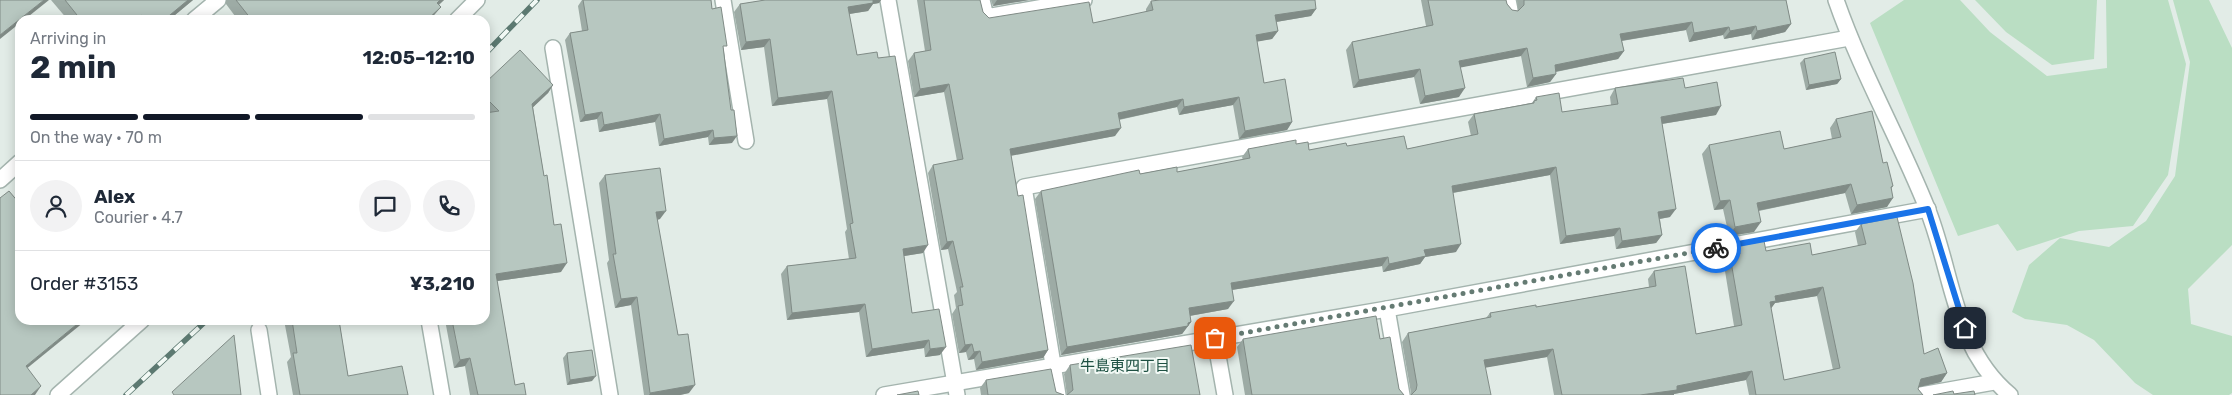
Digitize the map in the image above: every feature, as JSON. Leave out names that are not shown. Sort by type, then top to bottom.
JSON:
[{"type":"street","points":[[200,15],[218,0]]},
{"type":"street","points":[[462,15],[477,0]]},
{"type":"street","points":[[723,0],[746,141]]},
{"type":"street","points":[[888,0],[956,390]]},
{"type":"street","points":[[982,0],[986,16],[1084,0]]},
{"type":"street","points":[[1836,0],[1849,38],[1928,209],[1960,315],[1975,355],[1994,382],[2010,395]]},
{"type":"street","points":[[1058,395],[1024,186],[1849,38]]},
{"type":"street","points":[[554,48],[610,395]]},
{"type":"street","points":[[0,180],[15,166]]},
{"type":"street","points":[[884,395],[956,390],[1053,366],[1387,309],[1928,209]]},
{"type":"street","points":[[1387,309],[1402,395]]},
{"type":"street","points":[[58,395],[136,325]]},
{"type":"street","points":[[430,325],[442,395]]},
{"type":"street","points":[[259,330],[269,395]]},
{"type":"street","points":[[1215,338],[1224,395]]},
{"type":"street","points":[[1921,395],[1994,382]]},
{"type":"green space","points":[[1904,0],[1960,0],[1990,32],[2047,76],[2107,68],[2106,0],[2168,0],[2186,64],[2168,175],[2133,226],[2079,231],[2017,251],[1998,224],[1958,236],[1870,23]]},
{"type":"green space","points":[[1975,0],[2097,0],[2094,59],[2052,65],[2006,32]]},
{"type":"green space","points":[[2173,0],[2209,0],[2232,48],[2232,245],[2188,289],[2191,324],[2232,336],[2232,393],[2229,395],[2153,395],[2135,383],[2094,340],[2067,325],[2025,319],[2012,312],[2029,265],[2060,238],[2109,247],[2146,221],[2175,176],[2190,62]]},
{"type":"building","points":[[0,0],[44,0],[25,15],[15,15],[15,23],[0,35]]},
{"type":"building","points":[[65,0],[188,0],[170,15],[77,15]]},
{"type":"building","points":[[236,0],[440,0],[437,3],[441,7],[432,15],[248,15]]},
{"type":"building","points":[[583,0],[711,0],[712,9],[721,7],[727,46],[723,46],[727,79],[731,110],[734,110],[737,136],[714,138],[713,130],[664,139],[660,114],[604,125],[602,112],[585,115],[570,33],[588,30]]},
{"type":"building","points":[[765,0],[873,0],[873,3],[848,7],[857,55],[877,52],[878,58],[895,56],[928,245],[903,249],[912,313],[939,309],[946,347],[930,349],[929,340],[872,349],[865,304],[792,313],[787,266],[856,258],[850,224],[853,223],[832,91],[778,98],[770,39],[746,42],[740,4]]},
{"type":"building","points":[[924,0],[980,0],[983,12],[989,18],[1089,2],[1093,23],[1153,10],[1151,1],[1160,0],[1315,0],[1316,9],[1275,15],[1278,31],[1256,35],[1264,83],[1285,79],[1292,122],[1245,131],[1239,97],[1184,107],[1183,99],[1118,113],[1121,128],[1010,149],[1018,196],[1023,195],[1048,350],[982,362],[980,351],[974,352],[972,344],[965,345],[958,306],[963,305],[960,287],[963,287],[953,241],[947,242],[933,165],[963,159],[949,84],[920,89],[914,53],[931,50]]},
{"type":"building","points":[[1428,0],[1506,0],[1512,10],[1518,11],[1524,5],[1524,0],[1786,0],[1791,24],[1757,31],[1756,26],[1730,31],[1729,27],[1694,33],[1692,22],[1620,34],[1624,51],[1555,65],[1556,74],[1533,78],[1527,48],[1459,61],[1465,88],[1425,96],[1420,69],[1359,80],[1352,42],[1433,25]]},
{"type":"building","points":[[520,50],[553,85],[532,104],[544,176],[547,175],[554,225],[561,224],[567,263],[496,274],[515,385],[524,383],[526,395],[478,395],[470,358],[460,360],[453,325],[490,325],[490,112],[499,111],[490,102],[490,78]]},
{"type":"building","points":[[1835,52],[1841,79],[1809,85],[1804,59]]},
{"type":"building","points":[[1683,78],[1685,88],[1717,82],[1721,106],[1661,117],[1676,209],[1658,212],[1662,235],[1622,241],[1620,228],[1566,236],[1556,167],[1452,186],[1461,244],[1424,250],[1426,256],[1389,264],[1388,257],[1231,283],[1234,301],[1189,308],[1191,322],[1188,323],[1188,326],[1067,347],[1041,191],[1139,170],[1140,174],[1177,167],[1177,172],[1250,158],[1248,149],[1296,140],[1296,144],[1308,142],[1309,150],[1346,143],[1347,146],[1404,136],[1407,149],[1478,134],[1474,114],[1534,103],[1537,100],[1536,97],[1559,93],[1562,112],[1618,104],[1615,88]]},
{"type":"building","points":[[1872,111],[1883,163],[1887,162],[1893,186],[1891,187],[1893,198],[1857,205],[1851,184],[1757,203],[1761,222],[1735,227],[1730,200],[1720,201],[1709,145],[1780,131],[1784,149],[1841,137],[1836,119]]},
{"type":"building","points":[[660,168],[666,211],[656,212],[678,335],[688,334],[695,385],[650,393],[637,297],[621,299],[613,254],[616,254],[605,175]]},
{"type":"building","points":[[9,191],[15,198],[15,325],[76,325],[26,366],[41,386],[31,395],[0,395],[0,198]]},
{"type":"building","points":[[1897,217],[1913,283],[1924,354],[1938,348],[1947,373],[1921,379],[1918,389],[1923,395],[1756,395],[1752,371],[1677,386],[1677,390],[1640,395],[1562,395],[1553,349],[1484,360],[1491,395],[1411,395],[1416,390],[1417,385],[1408,333],[1491,317],[1490,313],[1656,286],[1654,271],[1685,266],[1696,334],[1742,325],[1730,256],[1740,254],[1738,246],[1764,241],[1766,251],[1810,243],[1812,255],[1866,244],[1861,224]],"holes":[[[1823,287],[1840,368],[1784,380],[1770,302],[1776,301],[1775,296]]]},
{"type":"building","points":[[1376,316],[1380,339],[1390,337],[1399,389],[1404,395],[1252,395],[1243,339]]},
{"type":"building","points":[[293,325],[340,325],[348,376],[402,366],[408,395],[300,395],[293,353],[297,353]]},
{"type":"building","points":[[234,335],[241,395],[174,395],[172,392]]},
{"type":"building","points":[[1191,345],[1200,395],[1067,395],[1073,390],[1070,365]]},
{"type":"building","points":[[592,350],[596,376],[570,380],[567,353]]},
{"type":"building","points":[[1051,369],[1056,392],[1064,395],[988,395],[986,380]]},
{"type":"building","points":[[918,391],[919,395],[897,395]]},
{"type":"building","points":[[1953,391],[1954,394],[1974,391],[1975,395],[1933,395]]},
{"type":"railway","points":[[490,49],[537,0]]},
{"type":"railway","points":[[126,395],[202,325]]},
{"type":"way so far","points":[[1215,338],[1387,309],[1716,248]]},
{"type":"district","name":"牛島東四丁目","points":[[1125,366]]},
{"type":"route","points":[[1716,248],[1928,209],[1965,328]]}]
